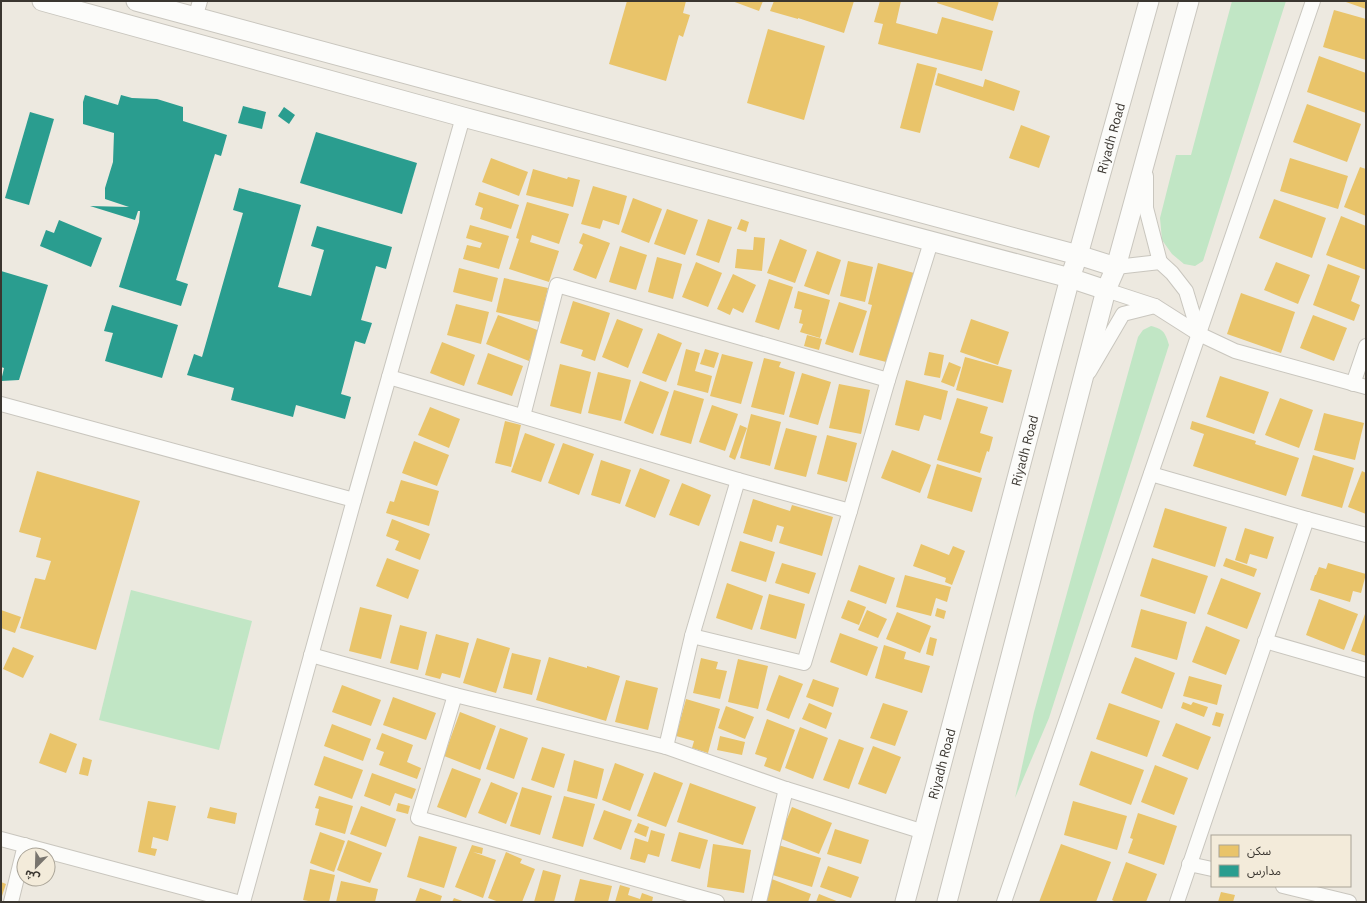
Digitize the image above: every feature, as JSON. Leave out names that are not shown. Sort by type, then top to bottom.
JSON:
[{"type":"street","points":[[42,1],[463,117],[1070,278],[1155,306],[1198,334],[1234,351],[1359,385],[1366,346]]},
{"type":"street","points":[[136,1],[197,9],[1078,255],[1116,267],[1160,262]]},
{"type":"street","name":"Riyadh Road","points":[[905,902],[1070,278],[1078,255],[1149,1]]},
{"type":"street","points":[[947,902],[1106,290],[1116,267],[1145,156],[1189,1]]},
{"type":"street","points":[[1004,902],[1313,1]]},
{"type":"street","points":[[244,902],[354,500],[463,117]]},
{"type":"street","points":[[1145,156],[1146,208],[1160,262],[1172,273],[1186,291],[1198,334]]},
{"type":"street","points":[[692,636],[804,663],[888,380],[931,242]]},
{"type":"street","points":[[523,416],[557,285],[888,380]]},
{"type":"street","points":[[1082,383],[1123,314],[1155,306]]},
{"type":"street","points":[[1178,320],[1194,318]]},
{"type":"street","points":[[389,377],[738,480],[850,511]]},
{"type":"street","points":[[1,404],[354,500]]},
{"type":"street","points":[[1151,474],[1366,535]]},
{"type":"street","points":[[666,747],[692,636],[738,480]]},
{"type":"street","points":[[1177,902],[1307,519]]},
{"type":"street","points":[[1265,641],[1366,670]]},
{"type":"street","points":[[312,655],[455,695],[666,747],[786,789],[924,832]]},
{"type":"street","points":[[455,695],[418,818],[717,902]]},
{"type":"street","points":[[759,902],[786,789]]},
{"type":"street","points":[[1,838],[237,902]]},
{"type":"street","points":[[12,902],[25,845]]},
{"type":"street","points":[[1189,864],[1211,869]]},
{"type":"street","points":[[1287,887],[1349,902]]},
{"type":"green space","points":[[1232,1],[1286,1],[1203,261],[1195,266],[1184,264],[1172,254],[1162,240],[1160,218],[1176,155],[1191,155]]},
{"type":"green space","points":[[1151,326],[1158,328],[1163,332],[1169,345],[1049,718],[1015,798],[1034,712],[1138,337],[1143,330]]},
{"type":"green space","points":[[131,590],[252,621],[219,750],[99,720]]},
{"type":"building: سكن","points":[[627,1],[686,1],[683,13],[690,15],[683,37],[679,35],[666,81],[609,64]]},
{"type":"building: سكن","points":[[732,1],[763,1],[759,11]]},
{"type":"building: سكن","points":[[774,1],[854,1],[844,33],[798,18],[770,11]]},
{"type":"building: سكن","points":[[880,1],[901,1],[896,23],[937,34],[942,17],[993,31],[982,71],[878,44],[883,24],[874,22]]},
{"type":"building: سكن","points":[[938,1],[999,1],[993,21],[937,3]]},
{"type":"building: سكن","points":[[1343,1],[1366,1],[1366,9]]},
{"type":"building: سكن","points":[[1334,10],[1366,19],[1366,60],[1323,47]]},
{"type":"building: سكن","points":[[768,29],[825,46],[804,120],[747,103]]},
{"type":"building: سكن","points":[[1319,56],[1366,73],[1366,113],[1307,92]]},
{"type":"building: سكن","points":[[917,63],[937,68],[920,133],[900,128]]},
{"type":"building: سكن","points":[[938,73],[983,87],[985,79],[1020,91],[1014,111],[935,85]]},
{"type":"building: سكن","points":[[1307,104],[1361,124],[1347,162],[1293,142]]},
{"type":"building: سكن","points":[[1021,125],[1050,136],[1039,168],[1009,158]]},
{"type":"building: سكن","points":[[491,158],[528,172],[519,196],[482,182]]},
{"type":"building: سكن","points":[[1290,158],[1348,176],[1338,209],[1280,191]]},
{"type":"building: سكن","points":[[1360,167],[1366,169],[1366,216],[1344,207]]},
{"type":"building: سكن","points":[[533,169],[567,179],[568,177],[580,180],[573,207],[526,195]]},
{"type":"building: سكن","points":[[593,186],[627,196],[619,225],[603,220],[600,229],[581,224]]},
{"type":"building: سكن","points":[[479,192],[519,205],[511,229],[480,219],[483,208],[475,205]]},
{"type":"building: سكن","points":[[633,198],[662,209],[649,243],[621,232]]},
{"type":"building: سكن","points":[[1274,199],[1326,218],[1312,258],[1259,238]]},
{"type":"building: سكن","points":[[527,202],[569,214],[559,244],[532,235],[530,242],[559,251],[549,282],[509,269],[519,239],[516,238]]},
{"type":"building: سكن","points":[[667,209],[698,220],[685,255],[654,244]]},
{"type":"building: سكن","points":[[1341,216],[1366,226],[1366,270],[1326,255]]},
{"type":"building: سكن","points":[[708,219],[732,227],[719,263],[696,255]]},
{"type":"building: سكن","points":[[741,219],[749,222],[746,232],[737,229]]},
{"type":"building: سكن","points":[[470,225],[509,236],[499,269],[463,259],[467,245],[480,248],[482,243],[466,238]]},
{"type":"building: سكن","points":[[583,233],[610,243],[596,279],[573,270],[583,245],[579,243]]},
{"type":"building: سكن","points":[[754,237],[765,238],[762,271],[735,268],[737,249],[753,250]]},
{"type":"building: سكن","points":[[780,239],[807,250],[795,283],[767,273]]},
{"type":"building: سكن","points":[[620,246],[647,255],[636,290],[609,282]]},
{"type":"building: سكن","points":[[817,251],[841,260],[829,295],[804,286]]},
{"type":"building: سكن","points":[[657,257],[682,264],[673,299],[648,292]]},
{"type":"building: سكن","points":[[848,261],[873,267],[865,302],[840,296]]},
{"type":"building: سكن","points":[[696,262],[722,273],[708,307],[682,297]]},
{"type":"building: سكن","points":[[1276,262],[1310,275],[1298,304],[1264,290]]},
{"type":"building: سكن","points":[[878,263],[914,273],[890,363],[859,355],[872,305],[868,304]]},
{"type":"building: سكن","points":[[1328,264],[1360,276],[1351,301],[1360,305],[1354,321],[1313,305]]},
{"type":"building: سكن","points":[[459,268],[498,278],[492,302],[453,292]]},
{"type":"building: سكن","points":[[733,274],[756,285],[743,313],[733,308],[730,315],[717,309]]},
{"type":"building: سكن","points":[[504,278],[548,288],[540,322],[496,312]]},
{"type":"building: سكن","points":[[769,279],[793,287],[779,330],[755,322]]},
{"type":"building: سكن","points":[[798,291],[830,300],[820,338],[800,332],[803,324],[799,323],[802,310],[794,308]]},
{"type":"building: سكن","points":[[1241,293],[1295,312],[1281,353],[1227,334]]},
{"type":"building: سكن","points":[[573,301],[610,313],[595,361],[581,356],[583,350],[560,343]]},
{"type":"building: سكن","points":[[839,302],[867,311],[853,353],[825,344]]},
{"type":"building: سكن","points":[[456,304],[489,312],[481,344],[447,335]]},
{"type":"building: سكن","points":[[498,315],[540,331],[529,361],[486,344]]},
{"type":"building: سكن","points":[[1313,315],[1347,328],[1334,361],[1300,348]]},
{"type":"building: سكن","points":[[617,319],[643,329],[628,368],[602,357]]},
{"type":"building: سكن","points":[[971,319],[1009,332],[998,365],[960,352]]},
{"type":"building: سكن","points":[[658,333],[682,343],[666,382],[642,373]]},
{"type":"building: سكن","points":[[807,335],[822,339],[819,350],[804,346]]},
{"type":"building: سكن","points":[[442,342],[475,355],[464,386],[430,373]]},
{"type":"building: سكن","points":[[686,349],[700,353],[695,371],[712,376],[708,393],[677,385]]},
{"type":"building: سكن","points":[[705,349],[719,353],[714,368],[700,364]]},
{"type":"building: سكن","points":[[929,352],[944,355],[940,378],[924,375]]},
{"type":"building: سكن","points":[[488,353],[523,366],[512,396],[477,384]]},
{"type":"building: سكن","points":[[722,354],[753,362],[741,404],[710,396]]},
{"type":"building: سكن","points":[[965,357],[1012,370],[1003,403],[956,390]]},
{"type":"building: سكن","points":[[764,358],[781,362],[779,367],[795,372],[784,415],[751,407]]},
{"type":"building: سكن","points":[[949,362],[961,367],[954,387],[941,382]]},
{"type":"building: سكن","points":[[560,364],[591,372],[581,414],[550,406]]},
{"type":"building: سكن","points":[[598,372],[631,380],[621,421],[588,413]]},
{"type":"building: سكن","points":[[802,373],[831,382],[818,425],[789,417]]},
{"type":"building: سكن","points":[[1220,376],[1269,392],[1254,434],[1206,417]]},
{"type":"building: سكن","points":[[906,380],[948,391],[941,420],[924,415],[919,431],[895,425]]},
{"type":"building: سكن","points":[[640,381],[669,392],[653,434],[624,423]]},
{"type":"building: سكن","points":[[839,384],[870,390],[861,434],[829,428]]},
{"type":"building: سكن","points":[[674,390],[704,399],[691,444],[660,435]]},
{"type":"building: سكن","points":[[957,398],[988,407],[980,433],[993,437],[989,452],[987,451],[980,473],[937,460]]},
{"type":"building: سكن","points":[[1280,398],[1313,410],[1299,448],[1265,435]]},
{"type":"building: سكن","points":[[712,405],[738,414],[725,451],[699,442]]},
{"type":"building: سكن","points":[[430,407],[460,419],[449,448],[418,435]]},
{"type":"building: سكن","points":[[1324,413],[1364,423],[1355,460],[1314,450]]},
{"type":"building: سكن","points":[[751,414],[781,422],[770,466],[740,458]]},
{"type":"building: سكن","points":[[505,421],[521,425],[511,467],[495,463]]},
{"type":"building: سكن","points":[[1192,421],[1256,441],[1255,444],[1299,458],[1286,496],[1193,466],[1204,434],[1190,429]]},
{"type":"building: سكن","points":[[740,425],[747,428],[735,460],[729,457]]},
{"type":"building: سكن","points":[[786,428],[817,436],[806,477],[774,469]]},
{"type":"building: سكن","points":[[525,433],[555,444],[541,482],[511,472]]},
{"type":"building: سكن","points":[[827,435],[857,443],[847,482],[817,474]]},
{"type":"building: سكن","points":[[414,441],[449,455],[437,486],[402,473]]},
{"type":"building: سكن","points":[[563,443],[594,454],[579,495],[548,483]]},
{"type":"building: سكن","points":[[892,450],[931,465],[920,493],[881,478]]},
{"type":"building: سكن","points":[[1313,455],[1354,468],[1342,508],[1301,496]]},
{"type":"building: سكن","points":[[601,460],[631,470],[620,504],[591,495]]},
{"type":"building: سكن","points":[[937,464],[982,478],[972,512],[927,498]]},
{"type":"building: سكن","points":[[640,468],[670,480],[655,518],[625,506]]},
{"type":"building: سكن","points":[[37,471],[140,501],[96,650],[20,628],[35,578],[45,580],[51,561],[36,557],[41,538],[19,532]]},
{"type":"building: سكن","points":[[1362,471],[1366,473],[1366,514],[1348,507]]},
{"type":"building: سكن","points":[[401,480],[439,491],[429,526],[386,513],[390,501],[394,502]]},
{"type":"building: سكن","points":[[682,483],[711,495],[699,526],[669,515]]},
{"type":"building: سكن","points":[[753,499],[790,511],[792,505],[833,517],[822,556],[779,543],[784,527],[777,525],[772,542],[743,533]]},
{"type":"building: سكن","points":[[1165,508],[1227,527],[1215,567],[1153,547]]},
{"type":"building: سكن","points":[[392,519],[430,534],[420,560],[395,550],[399,541],[386,536]]},
{"type":"building: سكن","points":[[1245,528],[1274,537],[1267,559],[1250,554],[1247,564],[1235,560]]},
{"type":"building: سكن","points":[[740,541],[775,552],[766,582],[731,571]]},
{"type":"building: سكن","points":[[921,544],[949,555],[953,546],[965,551],[952,585],[945,582],[946,578],[913,566]]},
{"type":"building: سكن","points":[[387,558],[419,570],[408,599],[376,586]]},
{"type":"building: سكن","points":[[1152,558],[1208,576],[1195,614],[1140,596]]},
{"type":"building: سكن","points":[[1226,558],[1257,569],[1254,577],[1223,566]]},
{"type":"building: سكن","points":[[782,563],[816,573],[809,594],[775,583]]},
{"type":"building: سكن","points":[[1328,563],[1366,574],[1361,593],[1353,591],[1350,602],[1310,590],[1319,567],[1326,569]]},
{"type":"building: سكن","points":[[859,565],[895,578],[886,604],[850,591]]},
{"type":"building: سكن","points":[[905,575],[951,587],[947,602],[936,598],[931,616],[896,607]]},
{"type":"building: سكن","points":[[1221,578],[1261,593],[1247,629],[1207,614]]},
{"type":"building: سكن","points":[[727,583],[763,596],[752,630],[716,618]]},
{"type":"building: سكن","points":[[769,594],[805,604],[796,639],[760,629]]},
{"type":"building: سكن","points":[[1319,599],[1358,614],[1344,650],[1306,635]]},
{"type":"building: سكن","points":[[848,600],[866,607],[859,625],[841,618]]},
{"type":"building: سكن","points":[[360,607],[392,615],[381,659],[349,651]]},
{"type":"building: سكن","points":[[937,608],[946,611],[944,619],[935,616]]},
{"type":"building: سكن","points":[[1141,609],[1187,622],[1177,660],[1131,647]]},
{"type":"building: سكن","points":[[1,610],[21,617],[15,633],[1,628]]},
{"type":"building: سكن","points":[[867,610],[887,619],[878,638],[858,630]]},
{"type":"building: سكن","points":[[897,612],[931,626],[920,653],[886,639]]},
{"type":"building: سكن","points":[[1366,614],[1366,656],[1351,651]]},
{"type":"building: سكن","points":[[400,625],[427,632],[418,670],[390,663]]},
{"type":"building: سكن","points":[[1206,626],[1240,640],[1226,675],[1192,662]]},
{"type":"building: سكن","points":[[840,633],[878,647],[867,676],[830,662]]},
{"type":"building: سكن","points":[[436,634],[469,643],[460,678],[442,673],[440,679],[425,675]]},
{"type":"building: سكن","points":[[930,637],[937,639],[933,656],[926,654]]},
{"type":"building: سكن","points":[[477,638],[510,648],[496,693],[463,683]]},
{"type":"building: سكن","points":[[884,645],[906,652],[904,659],[930,666],[922,693],[875,678]]},
{"type":"building: سكن","points":[[13,647],[34,656],[23,678],[3,669]]},
{"type":"building: سكن","points":[[512,653],[541,660],[532,695],[503,688]]},
{"type":"building: سكن","points":[[549,657],[620,676],[606,721],[536,700]]},
{"type":"building: سكن","points":[[1135,657],[1175,673],[1162,709],[1121,693]]},
{"type":"building: سكن","points":[[701,658],[718,662],[716,669],[727,671],[720,699],[693,693]]},
{"type":"building: سكن","points":[[738,659],[768,666],[758,709],[728,702]]},
{"type":"building: سكن","points":[[779,675],[803,684],[789,719],[766,710]]},
{"type":"building: سكن","points":[[1189,676],[1222,685],[1217,705],[1183,696]]},
{"type":"building: سكن","points":[[813,679],[839,688],[833,707],[806,697]]},
{"type":"building: سكن","points":[[626,680],[658,688],[648,730],[615,722]]},
{"type":"building: سكن","points":[[342,685],[381,700],[371,726],[332,712]]},
{"type":"building: سكن","points":[[393,697],[436,713],[426,740],[383,725]]},
{"type":"building: سكن","points":[[686,699],[720,709],[708,753],[692,748],[694,741],[676,736]]},
{"type":"building: سكن","points":[[1183,702],[1191,705],[1193,702],[1208,707],[1204,717],[1181,708]]},
{"type":"building: سكن","points":[[809,703],[832,713],[826,729],[802,719]]},
{"type":"building: سكن","points":[[883,703],[908,711],[895,746],[870,738]]},
{"type":"building: سكن","points":[[1109,703],[1160,721],[1147,757],[1096,739]]},
{"type":"building: سكن","points":[[726,706],[754,717],[745,739],[718,728]]},
{"type":"building: سكن","points":[[460,712],[496,726],[480,770],[444,756]]},
{"type":"building: سكن","points":[[1216,712],[1224,714],[1220,727],[1212,725]]},
{"type":"building: سكن","points":[[767,719],[795,730],[780,772],[764,766],[767,758],[755,754]]},
{"type":"building: سكن","points":[[1176,723],[1211,737],[1198,770],[1162,756]]},
{"type":"building: سكن","points":[[332,724],[371,739],[363,761],[324,746]]},
{"type":"building: سكن","points":[[800,727],[828,738],[813,779],[785,768]]},
{"type":"building: سكن","points":[[500,728],[528,738],[514,779],[486,769]]},
{"type":"building: سكن","points":[[50,733],[77,744],[66,773],[39,763]]},
{"type":"building: سكن","points":[[382,733],[413,745],[407,762],[421,768],[417,779],[379,765],[384,752],[376,749]]},
{"type":"building: سكن","points":[[720,736],[745,742],[742,755],[717,750]]},
{"type":"building: سكن","points":[[839,739],[864,748],[849,789],[823,780]]},
{"type":"building: سكن","points":[[873,746],[901,757],[886,794],[858,784]]},
{"type":"building: سكن","points":[[542,747],[565,754],[554,788],[531,780]]},
{"type":"building: سكن","points":[[1091,751],[1144,770],[1131,805],[1079,785]]},
{"type":"building: سكن","points":[[324,756],[363,770],[352,799],[314,785]]},
{"type":"building: سكن","points":[[83,757],[92,760],[88,776],[79,774]]},
{"type":"building: سكن","points":[[574,760],[604,769],[597,799],[567,791]]},
{"type":"building: سكن","points":[[615,763],[644,774],[630,811],[602,800]]},
{"type":"building: سكن","points":[[1155,765],[1188,778],[1174,815],[1141,802]]},
{"type":"building: سكن","points":[[452,768],[481,779],[466,818],[437,807]]},
{"type":"building: سكن","points":[[654,772],[683,783],[666,827],[637,816]]},
{"type":"building: سكن","points":[[372,773],[416,789],[412,799],[395,793],[390,806],[364,796]]},
{"type":"building: سكن","points":[[491,782],[518,793],[506,824],[478,813]]},
{"type":"building: سكن","points":[[690,783],[756,807],[743,845],[677,822]]},
{"type":"building: سكن","points":[[522,787],[552,796],[540,835],[510,826]]},
{"type":"building: سكن","points":[[319,796],[353,806],[345,834],[315,825],[319,809],[315,808]]},
{"type":"building: سكن","points":[[564,796],[595,804],[583,847],[552,838]]},
{"type":"building: سكن","points":[[148,801],[176,806],[168,841],[153,837],[151,848],[157,849],[155,856],[138,852]]},
{"type":"building: سكن","points":[[1073,801],[1127,816],[1117,850],[1064,835]]},
{"type":"building: سكن","points":[[398,803],[410,806],[408,814],[396,811]]},
{"type":"building: سكن","points":[[361,806],[396,819],[386,847],[350,834]]},
{"type":"building: سكن","points":[[210,807],[237,813],[235,824],[207,818]]},
{"type":"building: سكن","points":[[792,807],[832,823],[819,854],[779,838]]},
{"type":"building: سكن","points":[[604,810],[632,820],[621,850],[593,839]]},
{"type":"building: سكن","points":[[1138,813],[1177,826],[1164,865],[1128,853],[1133,839],[1130,838]]},
{"type":"building: سكن","points":[[638,823],[649,827],[646,837],[634,832]]},
{"type":"building: سكن","points":[[835,829],[869,840],[861,864],[827,854]]},
{"type":"building: سكن","points":[[651,830],[665,834],[659,857],[648,854],[645,863],[630,859],[635,838],[648,842]]},
{"type":"building: سكن","points":[[320,832],[345,841],[334,872],[310,863]]},
{"type":"building: سكن","points":[[679,832],[708,840],[700,869],[671,861]]},
{"type":"building: سكن","points":[[419,836],[457,847],[444,888],[407,877]]},
{"type":"building: سكن","points":[[348,840],[382,853],[370,883],[337,870]]},
{"type":"building: سكن","points":[[713,844],[751,850],[744,893],[707,887]]},
{"type":"building: سكن","points":[[775,844],[821,858],[812,887],[766,873]]},
{"type":"building: سكن","points":[[1061,844],[1111,862],[1096,902],[1039,902]]},
{"type":"building: سكن","points":[[472,845],[483,848],[482,854],[473,852],[496,860],[483,898],[455,887]]},
{"type":"building: سكن","points":[[506,852],[522,859],[520,863],[535,869],[522,902],[499,902],[488,898]]},
{"type":"building: سكن","points":[[1126,862],[1157,874],[1146,902],[1116,902],[1112,900]]},
{"type":"building: سكن","points":[[828,866],[859,877],[851,898],[820,887]]},
{"type":"building: سكن","points":[[310,869],[335,875],[329,902],[303,900]]},
{"type":"building: سكن","points":[[543,870],[561,875],[554,902],[534,902]]},
{"type":"building: سكن","points":[[769,878],[811,894],[808,902],[760,902]]},
{"type":"building: سكن","points":[[580,879],[612,886],[608,902],[574,902]]},
{"type":"building: سكن","points":[[341,881],[378,889],[375,902],[336,902]]},
{"type":"building: سكن","points":[[1,882],[6,884],[1,899]]},
{"type":"building: سكن","points":[[620,885],[630,888],[628,895],[640,899],[642,893],[653,897],[652,902],[615,902]]},
{"type":"building: سكن","points":[[420,888],[442,896],[440,902],[415,902]]},
{"type":"building: سكن","points":[[1221,892],[1235,895],[1233,902],[1218,902]]},
{"type":"building: سكن","points":[[819,894],[839,902],[816,902]]},
{"type":"building: سكن","points":[[454,898],[465,902],[452,902]]},
{"type":"building: مدارس","points":[[85,95],[118,105],[121,95],[132,98],[157,99],[183,107],[183,121],[227,135],[221,156],[215,154],[176,280],[188,284],[181,306],[119,287],[139,222],[140,211],[138,211],[135,220],[90,206],[129,207],[105,199],[105,188],[113,162],[114,133],[83,124],[83,102]]},
{"type":"building: مدارس","points":[[243,106],[266,112],[262,129],[238,123]]},
{"type":"building: مدارس","points":[[284,107],[295,115],[289,124],[278,116]]},
{"type":"building: مدارس","points":[[30,112],[54,119],[29,205],[5,198]]},
{"type":"building: مدارس","points":[[316,132],[417,163],[402,214],[300,183]]},
{"type":"building: مدارس","points":[[239,188],[301,205],[278,287],[311,296],[324,250],[311,246],[317,226],[392,247],[386,269],[376,266],[361,320],[372,323],[365,344],[355,341],[341,394],[351,397],[345,419],[296,405],[293,417],[231,400],[234,388],[187,375],[194,354],[202,357],[243,213],[233,210]]},
{"type":"building: مدارس","points":[[59,220],[102,238],[91,267],[40,246],[46,230],[54,233]]},
{"type":"building: مدارس","points":[[1,271],[48,285],[19,380],[1,381],[4,368],[1,367]]},
{"type":"building: مدارس","points":[[112,305],[178,325],[162,378],[105,361],[113,333],[104,331]]}]
